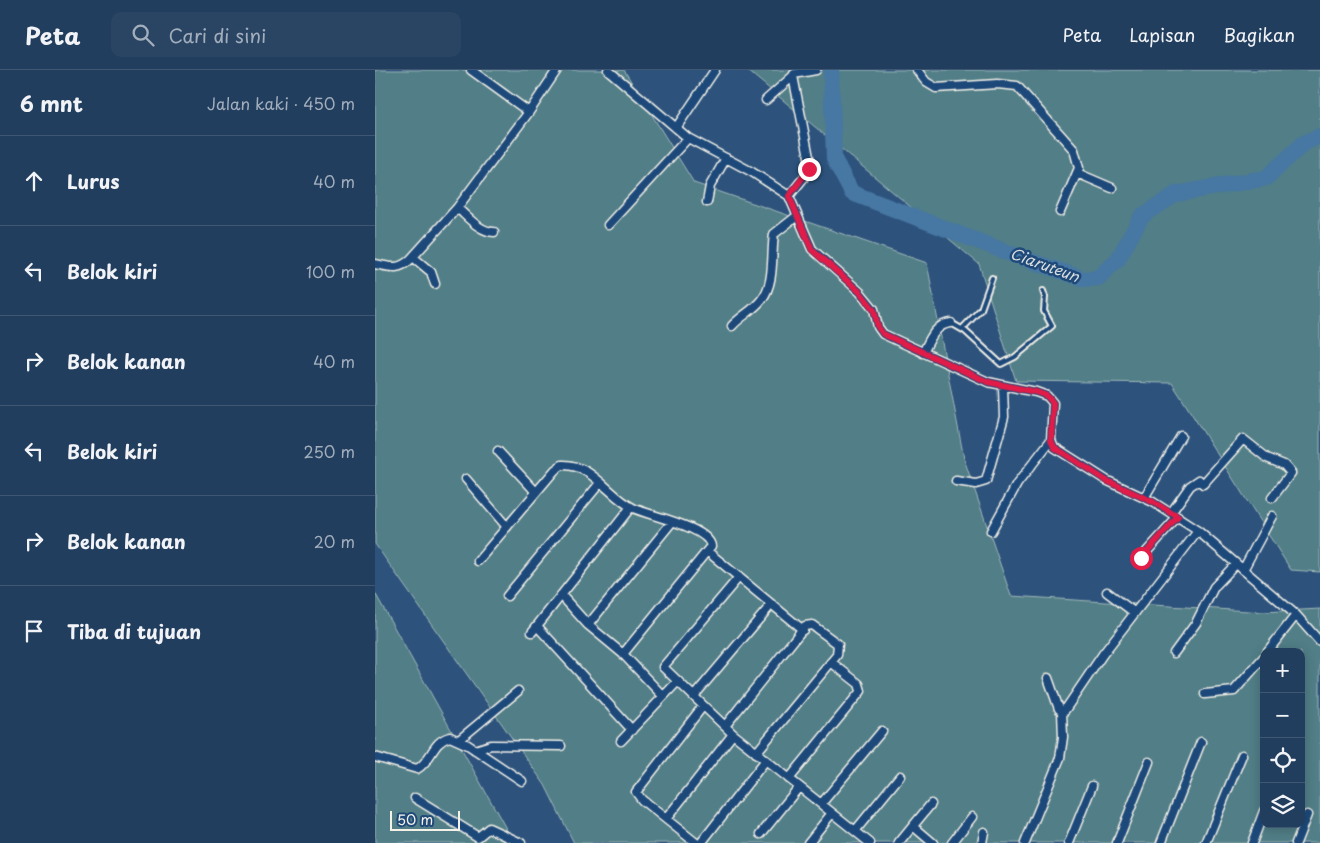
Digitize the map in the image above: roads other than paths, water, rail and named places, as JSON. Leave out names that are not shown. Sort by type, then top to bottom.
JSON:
[{"type":"street","points":[[471,70],[529,112]]},
{"type":"street","points":[[375,264],[399,268],[413,257],[457,208],[529,112],[557,70]]},
{"type":"street","points":[[608,70],[689,138],[789,196],[812,250],[865,298],[874,310],[878,327],[883,334],[923,353],[1003,386],[1047,396],[1053,403],[1051,440],[1054,447],[1105,480],[1144,498],[1175,515],[1198,531],[1296,615],[1320,642]]},
{"type":"street","points":[[676,128],[715,70]]},
{"type":"street","points":[[766,100],[792,73],[816,70]]},
{"type":"street","points":[[917,70],[926,82],[936,88],[997,84],[1017,86],[1075,150],[1079,168],[1060,212]]},
{"type":"street","points":[[789,196],[806,175],[810,162],[792,73]]},
{"type":"street","points":[[608,225],[689,138]]},
{"type":"street","points":[[707,202],[710,186],[726,158]]},
{"type":"street","points":[[1077,173],[1111,188]]},
{"type":"street","points":[[457,208],[487,232],[494,232]]},
{"type":"street","points":[[732,326],[763,298],[771,281],[774,234],[797,216]]},
{"type":"street","points":[[413,257],[436,271],[435,284]]},
{"type":"street","points":[[923,353],[931,336],[944,324],[951,323]]},
{"type":"street","points":[[956,481],[976,484],[986,481],[1004,417],[1003,386]]},
{"type":"street","points":[[1144,498],[1181,436]]},
{"type":"street","points":[[1141,558],[1175,515],[1190,486],[1199,480],[1203,484],[1243,439],[1267,458],[1284,466],[1291,473],[1272,498]]},
{"type":"street","points":[[991,531],[1017,484],[1051,440]]},
{"type":"street","points":[[498,451],[536,492]]},
{"type":"street","points":[[478,561],[536,492],[562,465],[579,467],[631,507],[691,528],[709,541],[711,546],[623,654]]},
{"type":"street","points":[[466,479],[507,527]]},
{"type":"street","points":[[507,596],[600,483]]},
{"type":"street","points":[[631,507],[534,629],[631,730]]},
{"type":"street","points":[[1243,570],[1272,516]]},
{"type":"street","points":[[588,626],[672,522]]},
{"type":"street","points":[[1062,711],[1065,710],[1077,690],[1198,531]]},
{"type":"street","points":[[707,551],[803,630]]},
{"type":"street","points":[[1174,653],[1196,623],[1214,586],[1236,564]]},
{"type":"street","points":[[739,577],[663,667],[733,734],[855,831],[866,842]]},
{"type":"street","points":[[1107,592],[1135,612]]},
{"type":"street","points":[[561,595],[588,626],[623,654],[663,696]]},
{"type":"street","points":[[694,696],[771,605]]},
{"type":"street","points":[[1270,648],[1296,615]]},
{"type":"street","points":[[725,726],[809,624],[838,644],[839,651],[831,662],[756,753]]},
{"type":"street","points":[[789,779],[861,691],[859,684],[831,662]]},
{"type":"street","points":[[1205,694],[1234,691],[1260,662]]},
{"type":"street","points":[[1025,843],[1059,758],[1063,737],[1062,711],[1056,704],[1048,678]]},
{"type":"street","points":[[621,741],[677,681]]},
{"type":"street","points":[[459,740],[518,691]]},
{"type":"street","points":[[696,843],[637,796],[638,787],[703,706]]},
{"type":"street","points":[[821,804],[882,731]]},
{"type":"street","points":[[666,819],[733,734]]},
{"type":"street","points":[[375,757],[417,769],[426,762],[442,739],[450,737],[459,740],[522,781]]},
{"type":"street","points":[[1161,843],[1201,742]]},
{"type":"street","points":[[475,750],[491,745],[561,746]]},
{"type":"street","points":[[1206,843],[1241,755]]},
{"type":"street","points":[[701,843],[765,761]]},
{"type":"street","points":[[1117,843],[1149,762]]},
{"type":"street","points":[[855,831],[900,776]]},
{"type":"street","points":[[1069,843],[1092,786]]},
{"type":"street","points":[[761,834],[799,787]]},
{"type":"street","points":[[415,798],[478,837],[489,828],[521,843]]},
{"type":"street","points":[[899,843],[931,804]]},
{"type":"street","points":[[808,843],[832,813]]},
{"type":"street","points":[[1296,843],[1307,815]]},
{"type":"street","points":[[952,843],[972,817]]},
{"type":"street","points":[[1252,843],[1260,822]]},
{"type":"street","points":[[913,826],[933,843]]},
{"type":"street","points":[[982,843],[984,832]]},
{"type":"lane","points":[[962,329],[981,309],[992,278]]},
{"type":"lane","points":[[951,323],[962,329],[1001,364],[1015,357],[1052,326],[1044,311],[1045,298],[1043,291]]},
{"type":"waterway","name":"Ciaruteun","points":[[831,70],[834,159],[852,193],[1022,258],[1084,279],[1098,278],[1118,259],[1142,216],[1176,194],[1266,178],[1304,143],[1320,136]]}]
